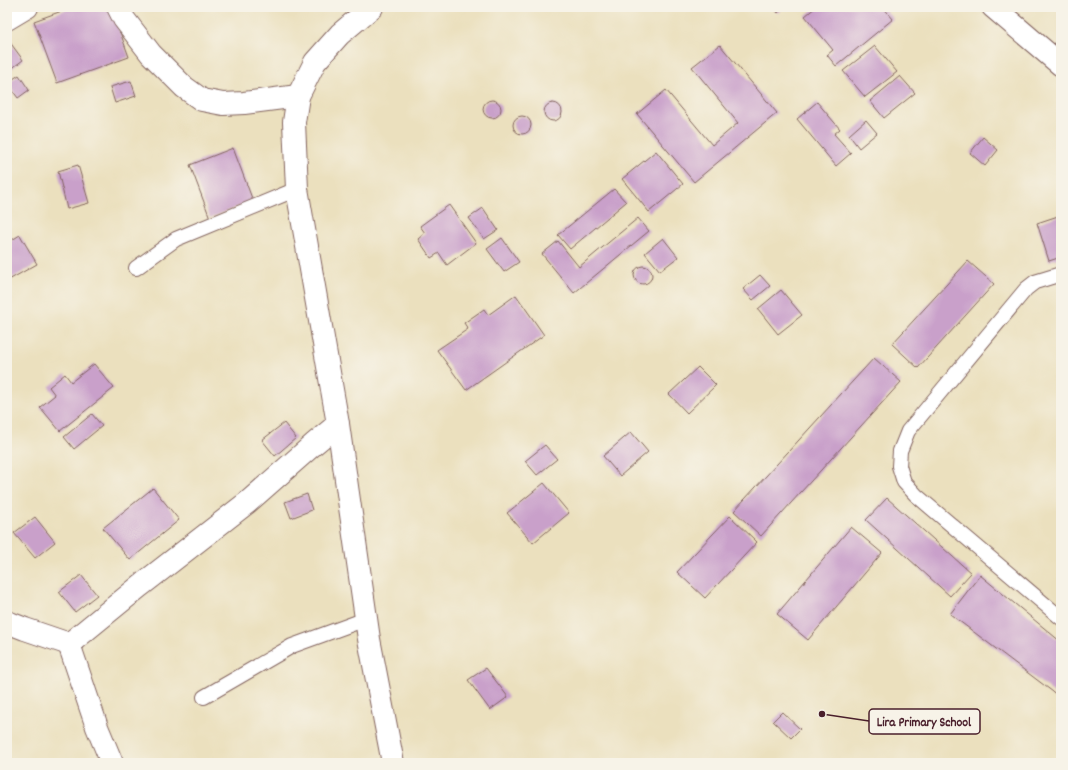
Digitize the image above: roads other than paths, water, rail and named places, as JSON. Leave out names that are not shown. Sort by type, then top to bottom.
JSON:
[{"type":"street","points":[[7,19],[27,7]]},
{"type":"street","points":[[118,7],[124,19],[150,54],[184,87],[202,100],[223,104],[244,103],[298,96]]},
{"type":"street","points":[[372,7],[340,34],[315,62],[298,96],[294,122],[297,189],[338,424],[366,619],[393,763]]},
{"type":"street","points":[[993,7],[1061,65]]},
{"type":"street","points":[[69,644],[140,586],[248,502],[338,424]]},
{"type":"street","points":[[7,622],[69,644]]},
{"type":"street","points":[[69,644],[97,727],[112,763]]},
{"type":"lane","points":[[136,268],[176,239],[297,189]]},
{"type":"lane","points":[[1061,274],[1035,282],[1026,289],[908,431],[900,451],[900,466],[904,482],[916,494],[1061,618]]},
{"type":"lane","points":[[204,697],[292,646],[366,619]]},
{"type":"place","name":"Lira Primary School","points":[[822,714]]}]
